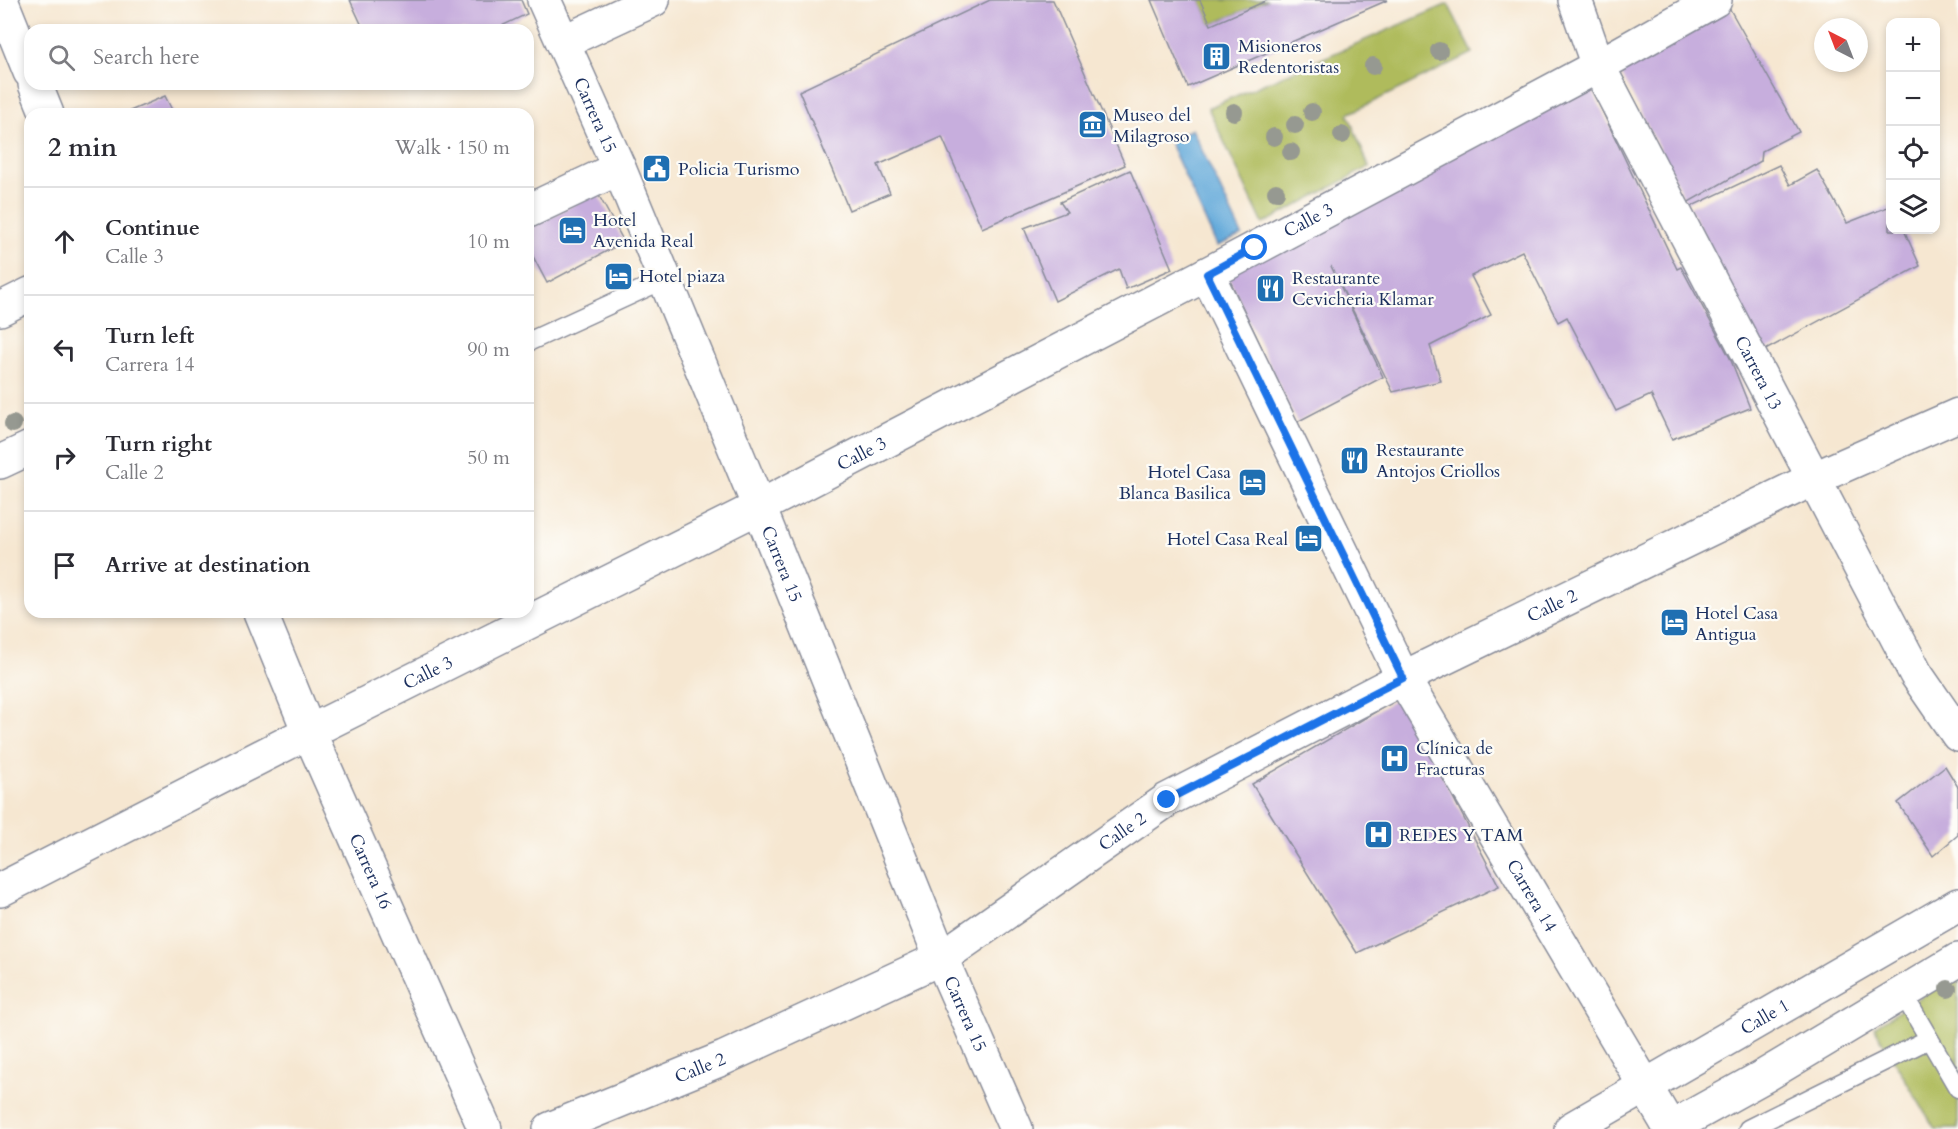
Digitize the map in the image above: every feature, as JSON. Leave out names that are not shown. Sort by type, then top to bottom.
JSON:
[{"type":"street","points":[[1,0],[24,57]]},
{"type":"street","name":"Carrera 15","points":[[544,0],[619,168],[941,958],[1016,1129]]},
{"type":"street","points":[[563,42],[653,0]]},
{"type":"street","name":"Carrera 13","points":[[1575,0],[1598,66],[1813,479],[1916,674],[1955,726]]},
{"type":"street","name":"Calle 3","points":[[0,890],[309,732],[759,507],[1207,274],[1598,66],[1715,0]]},
{"type":"street","points":[[37,90],[45,108]]},
{"type":"street","points":[[534,208],[619,168]]},
{"type":"street","name":"Carrera 14","points":[[1207,274],[1403,678],[1670,1129]]},
{"type":"street","points":[[0,309],[24,297]]},
{"type":"street","name":"Calle 2","points":[[550,1129],[734,1053],[941,958],[1167,800],[1403,678],[1813,479],[1958,415]]},
{"type":"street","points":[[0,462],[24,451]]},
{"type":"street","name":"Carrera 16","points":[[262,618],[309,732],[485,1129]]},
{"type":"street","name":"Calle 1","points":[[1570,1129],[1958,904]]},
{"type":"street","points":[[1670,1129],[1958,960]]},
{"type":"lane","points":[[534,339],[665,279]]},
{"type":"lane","points":[[1903,994],[1958,1088]]},
{"type":"lane","points":[[1748,1129],[1929,1039]]},
{"type":"green space","points":[[1200,0],[1268,0],[1211,25]]},
{"type":"green space","points":[[1448,4],[1473,53],[1348,114],[1369,167],[1263,224],[1208,108]]},
{"type":"green space","points":[[1958,973],[1958,1129],[1935,1129],[1874,1027]]},
{"type":"water","points":[[1192,129],[1242,235],[1217,246],[1169,141]]},
{"type":"building","points":[[350,0],[521,0],[527,14],[506,24],[361,24]]},
{"type":"building","points":[[990,0],[1053,0],[1125,165],[982,228],[942,137],[878,165],[890,193],[849,210],[799,91]]},
{"type":"building","name":"Misioneros Redentoristas","points":[[1151,0],[1200,0],[1211,25],[1268,0],[1388,0],[1188,87]]},
{"type":"building","points":[[1727,4],[1799,132],[1762,151],[1761,161],[1687,203],[1617,65]]},
{"type":"building","points":[[1588,81],[1677,269],[1681,267],[1730,358],[1750,408],[1672,439],[1651,395],[1616,411],[1567,317],[1558,322],[1522,251],[1471,276],[1491,315],[1430,346],[1441,381],[1393,392],[1331,266],[1383,377],[1297,422],[1224,268]]},
{"type":"building","points":[[165,96],[171,108],[137,108]]},
{"type":"building","points":[[1779,165],[1790,185],[1817,170],[1847,223],[1886,208],[1886,234],[1906,234],[1920,266],[1760,353],[1690,207]]},
{"type":"building","points":[[1130,170],[1172,269],[1126,289],[1119,269],[1055,301],[1024,228],[1067,212],[1060,202]]},
{"type":"building","points":[[597,192],[624,242],[547,283],[534,258],[534,226]]},
{"type":"building","name":"REDES Y TAM","points":[[1401,697],[1499,886],[1357,953],[1252,784]]},
{"type":"building","points":[[1945,766],[1958,787],[1958,835],[1933,856],[1898,803]]},
{"type":"place","name":"Misioneros Redentoristas","points":[[1217,56]]},
{"type":"place","name":"Museo del Milagroso","points":[[1092,125]]},
{"type":"place","name":"Policia Turismo","points":[[657,169]]},
{"type":"place","name":"Hotel Avenida Real","points":[[572,230]]},
{"type":"place","name":"Hotel piaza","points":[[618,276]]},
{"type":"place","name":"Restaurante Cevicheria Klamar","points":[[1271,288]]},
{"type":"place","name":"Restaurante Antojos Criollos","points":[[1355,460]]},
{"type":"place","name":"Hotel Casa Blanca Basilica","points":[[1252,482]]},
{"type":"place","name":"Hotel Casa Real","points":[[1309,539]]},
{"type":"place","name":"Hotel Casa Antigua","points":[[1674,623]]},
{"type":"place","name":"Clínica de Fracturas","points":[[1395,758]]},
{"type":"place","name":"REDES Y TAM","points":[[1378,835]]},
{"type":"route","points":[[1167,800],[1403,678],[1207,274],[1255,248]]}]
